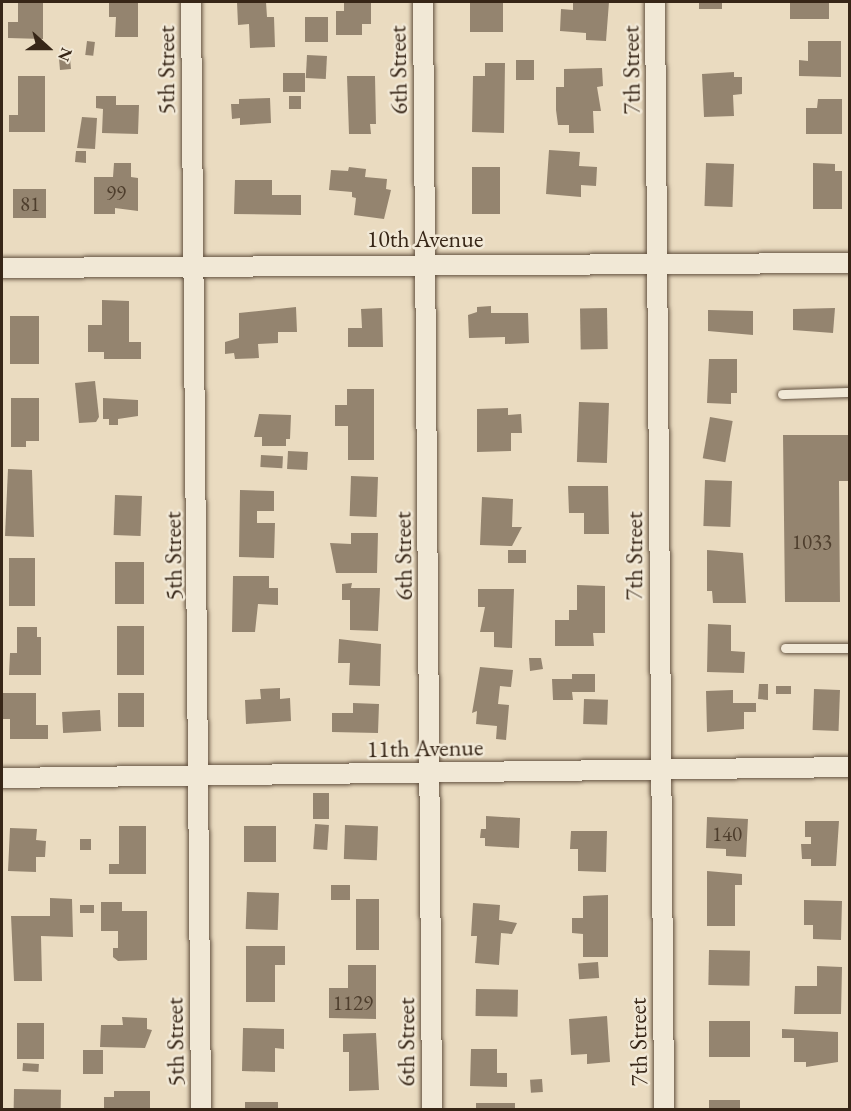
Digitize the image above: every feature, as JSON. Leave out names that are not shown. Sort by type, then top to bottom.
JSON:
[{"type":"street","name":"5th Street","points":[[191,2],[201,1110]]},
{"type":"street","name":"6th Street","points":[[423,2],[432,1110]]},
{"type":"street","name":"7th Street","points":[[655,2],[664,1110]]},
{"type":"street","name":"10th Avenue","points":[[2,268],[849,263]]},
{"type":"street","name":"11th Avenue","points":[[2,778],[849,767]]},
{"type":"lane","points":[[782,394],[849,392]]},
{"type":"lane","points":[[785,648],[849,648]]},
{"type":"building","points":[[18,2],[43,2],[43,39],[8,38],[8,22],[18,22]]},
{"type":"building","points":[[109,2],[138,2],[138,37],[115,37],[116,17],[109,17]]},
{"type":"building","points":[[237,2],[266,2],[267,17],[274,17],[275,47],[250,48],[249,24],[238,25]]},
{"type":"building","points":[[344,2],[371,2],[371,24],[362,24],[362,35],[336,35],[336,11],[344,11]]},
{"type":"building","points":[[470,2],[503,2],[503,32],[470,32]]},
{"type":"building","points":[[573,2],[609,2],[606,41],[586,40],[586,33],[560,31],[561,9],[573,10]]},
{"type":"building","points":[[699,2],[722,2],[722,9],[699,9]]},
{"type":"building","points":[[790,2],[829,2],[829,19],[790,19]]},
{"type":"building","points":[[305,17],[328,17],[328,42],[305,42]]},
{"type":"building","points":[[87,41],[95,42],[93,56],[85,55]]},
{"type":"building","points":[[808,41],[841,41],[841,77],[799,76],[799,60],[808,61]]},
{"type":"building","points":[[307,55],[327,56],[326,79],[306,78]]},
{"type":"building","points":[[70,58],[71,69],[60,70],[59,59]]},
{"type":"building","points":[[516,60],[534,60],[534,80],[516,80]]},
{"type":"building","points":[[485,63],[505,63],[504,133],[472,132],[473,76],[485,76]]},
{"type":"building","points":[[602,68],[603,86],[597,87],[601,111],[593,111],[594,133],[569,133],[569,125],[558,125],[556,110],[556,87],[564,87],[564,69]]},
{"type":"building","points":[[734,72],[734,77],[742,77],[742,94],[733,95],[734,116],[704,117],[702,74]]},
{"type":"building","points":[[283,73],[305,73],[305,92],[283,92]]},
{"type":"building","points":[[18,76],[45,76],[45,132],[9,132],[9,115],[18,115]]},
{"type":"building","points":[[347,76],[375,76],[376,124],[370,124],[371,134],[349,134]]},
{"type":"building","points":[[96,96],[116,96],[116,105],[139,105],[138,134],[102,133],[103,109],[96,108]]},
{"type":"building","points":[[289,96],[301,96],[301,109],[289,109]]},
{"type":"building","points":[[270,98],[271,123],[240,125],[240,118],[232,119],[231,104],[239,104],[239,99]]},
{"type":"building","points":[[818,99],[842,99],[842,134],[806,134],[806,108],[817,108]]},
{"type":"building","points":[[82,117],[97,118],[95,149],[77,148]]},
{"type":"building","points":[[549,150],[580,152],[579,166],[597,167],[596,186],[581,185],[581,197],[546,194]]},
{"type":"building","points":[[76,151],[86,151],[86,163],[75,162]]},
{"type":"building","points":[[114,163],[131,163],[131,177],[138,178],[138,211],[115,208],[115,214],[94,214],[94,177],[113,177]]},
{"type":"building","points":[[706,163],[734,164],[732,207],[704,206]]},
{"type":"building","points":[[813,163],[835,164],[835,171],[842,171],[842,209],[813,209]]},
{"type":"building","points":[[349,167],[366,169],[365,177],[387,179],[386,189],[391,190],[384,219],[354,215],[356,198],[352,197],[352,192],[329,190],[331,170],[348,171]]},
{"type":"building","points":[[472,167],[500,167],[500,214],[472,214]]},
{"type":"building","points":[[235,180],[272,180],[272,195],[301,195],[301,215],[234,214]]},
{"type":"building","points":[[13,189],[46,189],[46,218],[13,218]]},
{"type":"building","points":[[102,300],[129,301],[129,342],[141,342],[141,359],[104,359],[104,352],[88,352],[88,325],[102,325]]},
{"type":"building","points":[[491,306],[491,313],[528,313],[529,343],[505,344],[505,337],[469,338],[468,315],[477,312],[477,307]]},
{"type":"building","points":[[296,307],[297,332],[278,332],[278,343],[258,344],[259,358],[235,359],[234,353],[225,354],[225,342],[239,338],[239,313]]},
{"type":"building","points":[[382,308],[383,347],[348,347],[348,328],[362,328],[361,309]]},
{"type":"building","points":[[580,308],[607,308],[608,349],[581,349]]},
{"type":"building","points":[[835,308],[833,333],[793,330],[793,309]]},
{"type":"building","points":[[708,310],[753,311],[753,335],[708,331]]},
{"type":"building","points":[[10,316],[39,316],[39,364],[10,364]]},
{"type":"building","points":[[709,359],[737,359],[737,393],[731,393],[731,404],[707,403]]},
{"type":"building","points":[[95,381],[99,417],[96,422],[79,423],[75,383]]},
{"type":"building","points":[[347,389],[374,389],[374,460],[348,460],[348,426],[335,426],[335,405],[347,405]]},
{"type":"building","points":[[11,398],[39,398],[39,441],[26,441],[26,447],[11,447]]},
{"type":"building","points":[[103,398],[138,400],[138,416],[118,419],[118,425],[109,425],[109,419],[103,419]]},
{"type":"building","points":[[579,402],[609,403],[607,463],[577,462]]},
{"type":"building","points":[[508,408],[508,415],[521,414],[522,433],[511,433],[511,451],[477,452],[477,409]]},
{"type":"building","points":[[259,414],[291,415],[290,439],[286,439],[286,446],[262,446],[262,437],[254,437]]},
{"type":"building","points":[[710,417],[733,421],[725,462],[703,458]]},
{"type":"building","points":[[783,435],[850,435],[849,481],[839,481],[840,602],[785,602]]},
{"type":"building","points":[[288,451],[308,452],[307,470],[287,469]]},
{"type":"building","points":[[261,455],[283,456],[282,468],[260,467]]},
{"type":"building","points":[[8,469],[32,470],[34,537],[5,536]]},
{"type":"building","points":[[351,476],[378,477],[377,517],[350,516]]},
{"type":"building","points":[[705,480],[732,481],[730,527],[703,526]]},
{"type":"building","points":[[568,486],[608,486],[609,534],[584,534],[584,513],[569,513]]},
{"type":"building","points":[[240,490],[274,491],[274,511],[257,511],[257,523],[275,523],[274,558],[239,557]]},
{"type":"building","points":[[115,495],[142,496],[141,536],[114,535]]},
{"type":"building","points":[[482,497],[513,499],[512,527],[522,527],[512,546],[480,545]]},
{"type":"building","points":[[351,533],[378,533],[377,573],[336,573],[330,543],[351,544]]},
{"type":"building","points":[[508,550],[526,550],[526,563],[508,563]]},
{"type":"building","points":[[707,550],[743,553],[746,603],[713,603],[712,591],[707,591]]},
{"type":"building","points":[[9,558],[35,558],[35,606],[9,606]]},
{"type":"building","points":[[115,562],[144,562],[144,604],[115,604]]},
{"type":"building","points":[[233,576],[269,576],[269,588],[278,588],[278,605],[258,604],[255,632],[232,632]]},
{"type":"building","points":[[352,583],[351,588],[380,588],[378,631],[350,630],[350,600],[342,600],[342,584]]},
{"type":"building","points":[[577,585],[605,586],[605,633],[593,633],[594,646],[555,646],[555,620],[569,620],[569,610],[577,610]]},
{"type":"building","points":[[478,589],[514,589],[512,648],[494,647],[494,632],[480,632],[485,607],[478,607]]},
{"type":"building","points":[[708,624],[731,625],[731,651],[745,652],[744,673],[707,672]]},
{"type":"building","points":[[117,626],[144,626],[144,675],[117,675]]},
{"type":"building","points":[[17,627],[37,627],[37,637],[41,637],[41,675],[9,675],[10,653],[17,653]]},
{"type":"building","points":[[339,639],[381,644],[380,686],[349,685],[350,663],[338,663]]},
{"type":"building","points":[[529,658],[541,658],[543,669],[530,671]]},
{"type":"building","points":[[480,667],[513,670],[511,687],[500,686],[498,704],[509,705],[506,740],[496,739],[497,726],[476,724],[477,711],[472,713]]},
{"type":"building","points":[[572,674],[595,674],[595,692],[572,692],[573,700],[553,700],[552,679],[572,679]]},
{"type":"building","points":[[759,684],[768,684],[768,700],[758,699]]},
{"type":"building","points":[[776,686],[791,686],[791,694],[776,694]]},
{"type":"building","points":[[280,688],[280,699],[290,698],[291,721],[246,724],[245,700],[261,699],[260,689]]},
{"type":"building","points":[[814,689],[840,690],[839,731],[813,730]]},
{"type":"building","points":[[733,690],[733,703],[756,703],[756,712],[744,712],[744,729],[707,732],[706,691]]},
{"type":"building","points":[[3,693],[36,693],[36,725],[48,725],[48,739],[10,739],[10,719],[3,719]]},
{"type":"building","points":[[118,693],[144,693],[144,727],[118,727]]},
{"type":"building","points":[[584,699],[608,700],[607,725],[583,724]]},
{"type":"building","points":[[353,703],[379,704],[378,733],[332,732],[332,713],[353,713]]},
{"type":"building","points":[[100,710],[101,731],[63,733],[62,712]]},
{"type":"building","points":[[313,793],[329,793],[329,819],[313,819]]},
{"type":"building","points":[[486,816],[520,818],[519,848],[485,846],[485,838],[480,838],[481,829],[486,829]]},
{"type":"building","points":[[707,817],[748,819],[746,857],[726,856],[726,849],[706,848]]},
{"type":"building","points":[[805,821],[839,821],[836,866],[811,866],[811,859],[802,859],[801,844],[811,844],[811,837],[805,837]]},
{"type":"building","points":[[315,824],[329,825],[327,850],[313,849]]},
{"type":"building","points":[[345,825],[378,826],[377,860],[344,859]]},
{"type":"building","points":[[119,826],[146,826],[146,874],[109,874],[109,864],[119,864]]},
{"type":"building","points":[[244,826],[276,826],[276,862],[244,862]]},
{"type":"building","points":[[10,828],[37,829],[36,840],[46,841],[45,857],[36,857],[36,872],[8,871]]},
{"type":"building","points":[[571,831],[607,831],[606,872],[578,871],[578,849],[570,849]]},
{"type":"building","points":[[80,839],[91,839],[91,850],[80,850]]},
{"type":"building","points":[[707,871],[742,874],[742,885],[735,885],[735,926],[707,926]]},
{"type":"building","points":[[331,885],[350,885],[350,900],[331,900]]},
{"type":"building","points":[[247,892],[279,893],[278,930],[246,929]]},
{"type":"building","points":[[608,895],[608,957],[583,957],[583,934],[572,933],[572,918],[583,918],[583,896]]},
{"type":"building","points":[[50,898],[72,899],[73,937],[41,936],[42,981],[14,981],[11,916],[50,916]]},
{"type":"building","points":[[356,899],[379,899],[379,950],[356,950]]},
{"type":"building","points":[[804,900],[842,901],[841,940],[813,939],[813,925],[804,925]]},
{"type":"building","points":[[101,902],[122,902],[122,911],[147,911],[147,960],[118,961],[113,957],[113,948],[118,948],[118,931],[101,931]]},
{"type":"building","points":[[473,903],[500,905],[499,920],[517,923],[512,934],[501,933],[499,965],[475,963],[477,936],[471,936]]},
{"type":"building","points":[[80,905],[94,905],[94,913],[80,913]]},
{"type":"building","points":[[246,946],[285,946],[285,965],[275,965],[275,1002],[246,1002]]},
{"type":"building","points":[[709,950],[750,951],[749,986],[708,985]]},
{"type":"building","points":[[598,962],[599,978],[579,979],[578,963]]},
{"type":"building","points":[[348,965],[376,965],[376,1019],[329,1018],[329,988],[348,988]]},
{"type":"building","points":[[817,966],[842,967],[841,1014],[794,1014],[795,986],[817,986]]},
{"type":"building","points":[[476,989],[518,990],[518,1017],[476,1016]]},
{"type":"building","points":[[607,1016],[610,1062],[587,1064],[587,1054],[571,1055],[569,1019]]},
{"type":"building","points":[[122,1017],[147,1018],[147,1029],[152,1030],[145,1048],[100,1047],[101,1025],[123,1025]]},
{"type":"building","points":[[709,1021],[750,1021],[750,1057],[709,1057]]},
{"type":"building","points":[[17,1023],[44,1023],[44,1059],[17,1059]]},
{"type":"building","points":[[243,1028],[284,1029],[284,1049],[275,1048],[275,1072],[242,1071]]},
{"type":"building","points":[[782,1029],[838,1032],[838,1062],[806,1067],[806,1062],[794,1062],[794,1038],[782,1038]]},
{"type":"building","points":[[376,1033],[379,1090],[349,1091],[349,1052],[343,1052],[343,1034]]},
{"type":"building","points":[[471,1049],[497,1049],[497,1073],[507,1073],[507,1087],[470,1086]]},
{"type":"building","points":[[83,1050],[103,1050],[103,1074],[83,1074]]},
{"type":"building","points":[[23,1063],[39,1064],[38,1072],[22,1071]]},
{"type":"building","points":[[542,1079],[543,1092],[531,1093],[530,1080]]},
{"type":"building","points":[[14,1089],[61,1090],[61,1110],[14,1110]]},
{"type":"building","points":[[114,1091],[150,1091],[150,1108],[104,1110],[104,1097],[114,1097]]},
{"type":"building","points":[[709,1100],[740,1100],[740,1110],[709,1110]]},
{"type":"building","points":[[245,1102],[278,1102],[278,1110],[245,1110]]},
{"type":"building","points":[[476,1103],[515,1103],[515,1110],[476,1110]]}]
